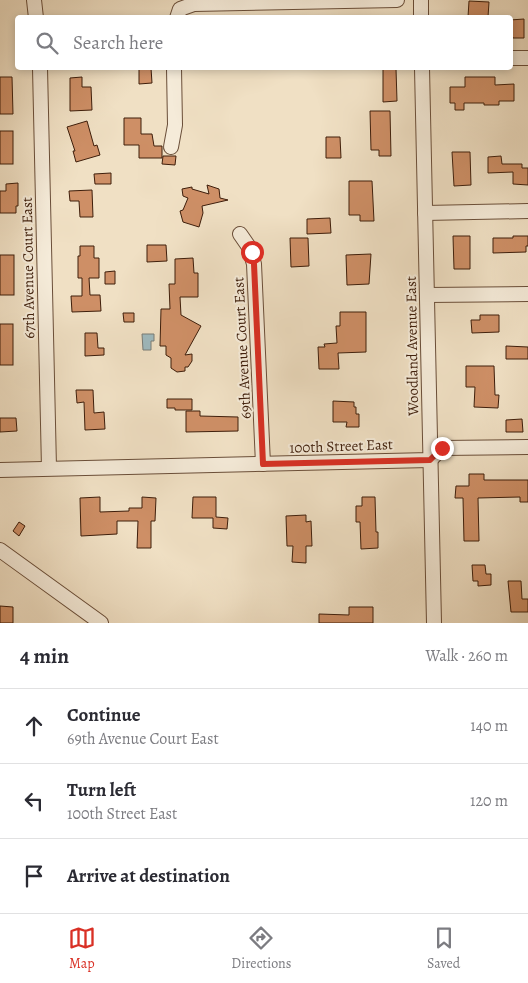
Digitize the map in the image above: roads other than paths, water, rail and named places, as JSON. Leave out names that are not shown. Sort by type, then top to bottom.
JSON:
[{"type":"street","points":[[34,0],[36,15]]},
{"type":"street","points":[[178,15],[180,9],[194,4],[397,0]]},
{"type":"street","points":[[421,0],[421,15]]},
{"type":"street","points":[[513,58],[528,58]]},
{"type":"street","name":"67th Avenue Court East","points":[[40,70],[49,468]]},
{"type":"street","points":[[171,147],[174,125],[174,70]]},
{"type":"street","name":"Woodland Avenue East","points":[[422,70],[434,623]]},
{"type":"street","points":[[425,212],[528,212]]},
{"type":"street","name":"69th Avenue Court East","points":[[240,234],[249,247],[254,264],[263,464]]},
{"type":"street","points":[[427,295],[528,294]]},
{"type":"street","name":"100th Street East","points":[[0,470],[430,460],[442,448],[528,447]]},
{"type":"street","points":[[0,550],[101,623]]},
{"type":"water","points":[[142,334],[154,334],[154,341],[151,341],[151,350],[143,350]]}]
